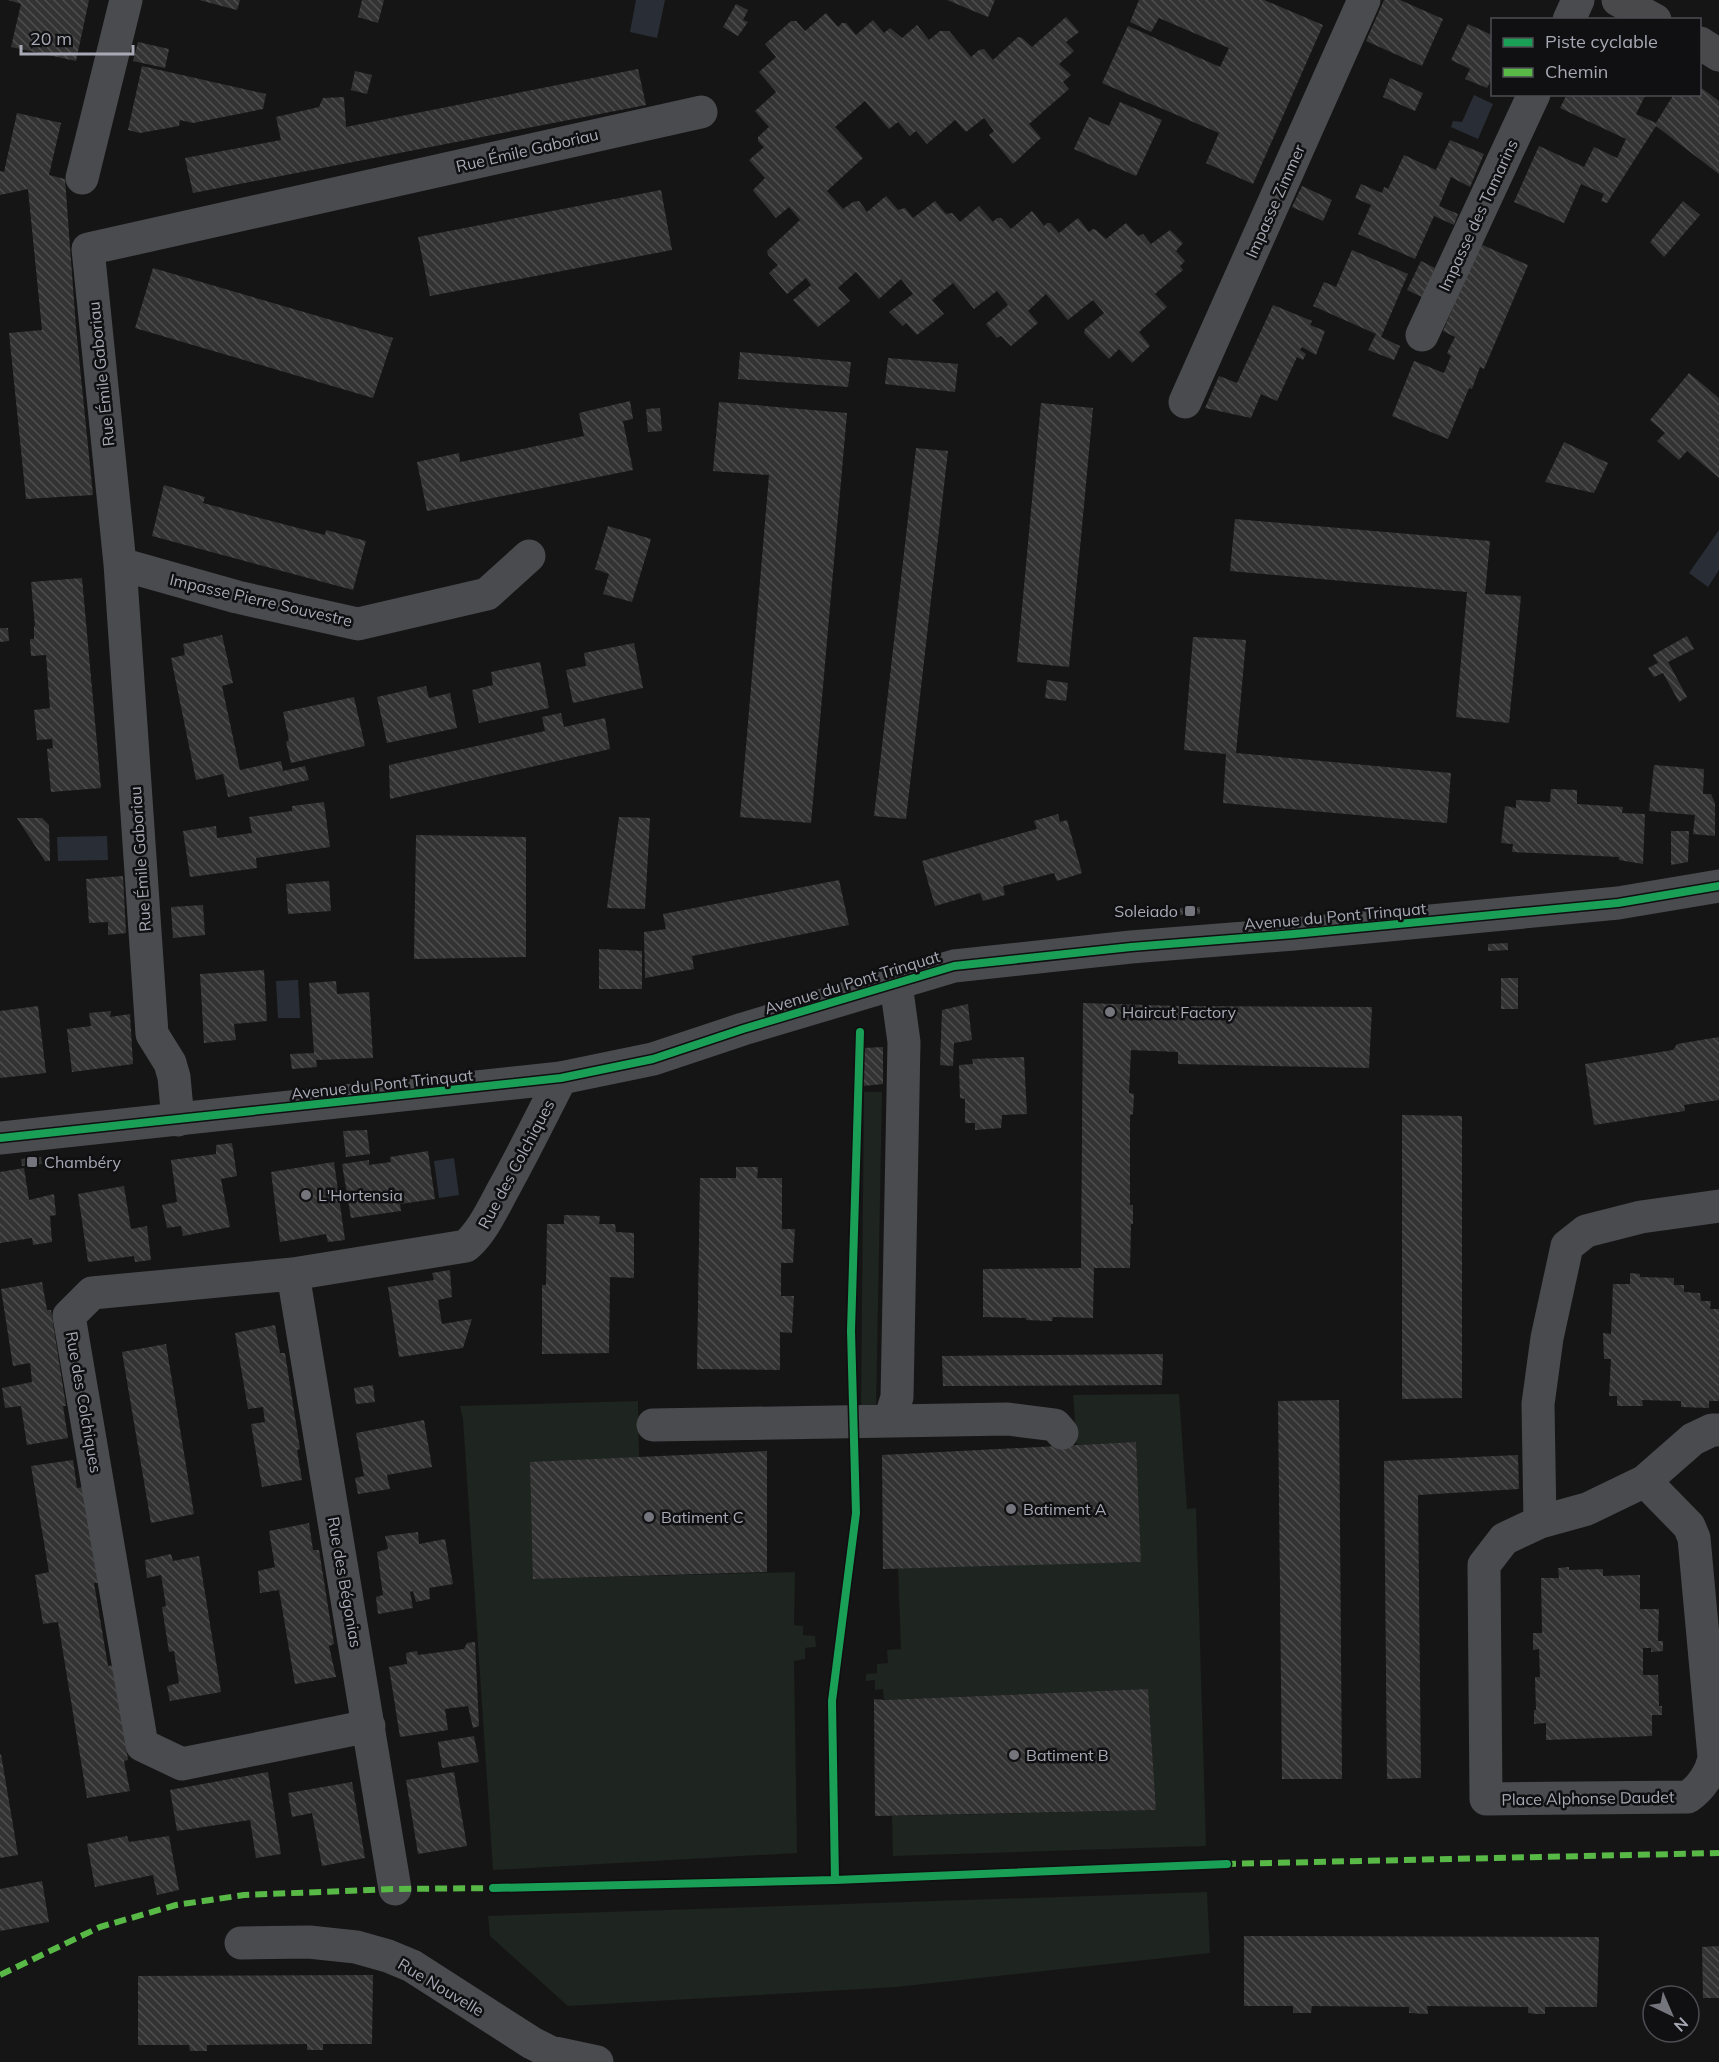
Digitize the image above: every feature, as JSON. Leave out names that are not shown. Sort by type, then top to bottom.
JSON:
[{"type":"main road","points":[[1618,0],[1651,18]]},
{"type":"main road","points":[[1701,44],[1719,55]]},
{"type":"street","points":[[82,178],[126,0]]},
{"type":"street","name":"Impasse Zimmer","points":[[1185,402],[1364,0]]},
{"type":"street","points":[[1570,18],[1578,0]]},
{"type":"street","name":"Impasse des Tamarins","points":[[1422,334],[1533,96]]},
{"type":"street","name":"Rue Émile Gaboriau","points":[[178,1120],[174,1077],[170,1063],[152,1034],[120,564],[88,249],[701,112]]},
{"type":"street","name":"Impasse Pierre Souvestre","points":[[120,564],[237,597],[358,624],[487,594],[529,556]]},
{"type":"street","name":"Avenue du Pont Trinquat","points":[[0,1138],[561,1078],[653,1059],[743,1029],[954,966],[1131,947],[1618,903],[1719,886]]},
{"type":"street","points":[[890,1420],[885,1396],[896,984]]},
{"type":"street","name":"Rue des Colchiques","points":[[369,1726],[182,1764],[142,1745],[69,1316],[92,1293],[293,1275],[466,1246],[476,1237],[486,1221],[561,1078]]},
{"type":"street","points":[[1540,1522],[1538,1404],[1547,1338],[1568,1246],[1586,1231],[1641,1217],[1719,1206]]},
{"type":"street","name":"Rue des Bégonias","points":[[293,1275],[395,1889]]},
{"type":"street","points":[[653,1425],[1008,1419],[1055,1425],[1062,1432]]},
{"type":"street","name":"Place Alphonse Daudet","points":[[1645,1480],[1689,1526],[1694,1538],[1713,1766],[1696,1791],[1688,1797],[1486,1799],[1484,1565],[1504,1539],[1540,1522],[1587,1509],[1645,1480],[1693,1440],[1712,1431],[1719,1431]]},
{"type":"street","name":"Rue Nouvelle","points":[[241,1943],[309,1942],[356,1947],[388,1956],[412,1966],[532,2043],[550,2052],[597,2062]]},
{"type":"shaded area","points":[[636,0],[665,0],[657,38],[630,32]]},
{"type":"shaded area","points":[[1474,95],[1493,104],[1478,139],[1451,127],[1453,121],[1462,122]]},
{"type":"shaded area","points":[[1719,530],[1719,570],[1708,587],[1689,573]]},
{"type":"shaded area","points":[[107,836],[108,860],[58,861],[57,837]]},
{"type":"shaded area","points":[[298,980],[300,1018],[278,1018],[276,981]]},
{"type":"shaded area","points":[[864,1092],[882,1092],[876,1409],[861,1412]]},
{"type":"shaded area","points":[[454,1158],[459,1195],[439,1198],[434,1161]]},
{"type":"shaded area","points":[[1179,1394],[1187,1509],[1196,1508],[1206,1846],[893,1856],[892,1816],[1156,1810],[1148,1689],[884,1700],[883,1689],[875,1690],[875,1680],[866,1681],[866,1674],[877,1673],[877,1664],[888,1663],[887,1650],[901,1649],[898,1568],[1141,1562],[1136,1442],[1077,1445],[1073,1395]]},
{"type":"shaded area","points":[[638,1401],[639,1457],[531,1463],[534,1579],[795,1572],[794,1625],[803,1626],[803,1635],[815,1636],[816,1647],[805,1648],[805,1659],[794,1661],[797,1853],[493,1870],[463,1419],[460,1406]]},
{"type":"shaded area","points":[[1207,1892],[1210,1953],[896,1987],[568,2006],[490,1936],[488,1916]]},
{"type":"building","points":[[8,0],[89,0],[76,61],[11,47],[21,4]]},
{"type":"building","points":[[199,0],[240,0],[237,10]]},
{"type":"building","points":[[362,0],[384,0],[378,23],[358,17]]},
{"type":"building","points":[[947,0],[995,0],[988,17]]},
{"type":"building","points":[[1139,0],[1264,0],[1323,25],[1253,184],[1206,163],[1219,133],[1102,83],[1128,26],[1220,67],[1229,48],[1159,18],[1151,32],[1130,22]]},
{"type":"building","points":[[1384,0],[1400,0],[1443,19],[1422,66],[1366,41]]},
{"type":"building","points":[[736,4],[748,10],[743,20],[748,22],[738,36],[723,27]]},
{"type":"building","points":[[826,13],[838,27],[846,23],[856,35],[873,20],[884,33],[890,28],[902,38],[917,25],[929,40],[940,31],[949,31],[971,57],[984,49],[993,60],[1018,37],[1032,47],[1066,17],[1079,32],[1066,42],[1074,51],[1059,64],[1071,75],[1063,82],[1069,89],[1029,124],[1041,138],[1013,164],[989,135],[994,131],[984,118],[966,132],[955,120],[927,144],[916,131],[910,136],[898,122],[889,129],[865,101],[835,127],[863,158],[827,191],[843,209],[859,201],[867,212],[886,196],[898,210],[905,208],[913,218],[935,201],[946,214],[952,213],[960,222],[979,206],[993,222],[1001,218],[1011,229],[1032,211],[1044,226],[1050,223],[1059,233],[1078,218],[1089,232],[1096,230],[1106,239],[1126,223],[1138,236],[1143,234],[1151,244],[1170,230],[1183,243],[1176,251],[1185,261],[1180,266],[1183,270],[1155,294],[1167,307],[1139,332],[1150,346],[1132,363],[1119,349],[1109,359],[1084,333],[1085,329],[1104,313],[1093,300],[1068,320],[1046,294],[1028,311],[1038,323],[1011,346],[1001,336],[997,338],[986,324],[1008,305],[997,291],[974,309],[953,283],[932,300],[944,314],[917,335],[906,323],[903,326],[889,312],[913,294],[901,279],[879,299],[856,272],[838,288],[850,301],[818,327],[793,300],[811,285],[806,278],[787,294],[769,273],[778,265],[767,251],[800,220],[789,207],[776,218],[753,190],[765,178],[749,160],[764,147],[758,141],[758,137],[769,127],[755,111],[776,92],[759,72],[776,57],[765,44],[791,21],[796,21],[805,31]]},
{"type":"building","points":[[1468,24],[1491,35],[1491,80],[1487,88],[1465,79],[1470,69],[1451,60]]},
{"type":"building","points":[[138,42],[169,49],[165,68],[133,61]]},
{"type":"building","points":[[142,66],[266,94],[263,109],[193,123],[180,120],[179,126],[140,133],[128,130]]},
{"type":"building","points":[[638,69],[646,105],[193,193],[185,158],[281,140],[276,117],[319,107],[323,98],[344,97],[346,127]]},
{"type":"building","points":[[355,71],[372,75],[367,94],[351,90]]},
{"type":"building","points":[[1390,78],[1423,93],[1415,111],[1383,97]]},
{"type":"building","points":[[1701,88],[1719,101],[1719,174],[1656,126],[1607,203],[1601,201],[1604,194],[1581,184],[1564,223],[1514,202],[1539,146],[1584,167],[1594,147],[1617,158],[1626,139],[1560,108],[1566,96],[1645,96],[1636,114],[1656,123],[1673,96],[1701,96]]},
{"type":"building","points":[[1120,102],[1162,120],[1136,176],[1074,149],[1089,117],[1109,126]]},
{"type":"building","points":[[17,113],[61,123],[49,175],[65,179],[76,328],[93,495],[26,499],[9,333],[42,330],[28,189],[0,195],[0,171],[4,172]]},
{"type":"building","points":[[1450,140],[1484,154],[1470,187],[1451,177],[1439,206],[1458,214],[1454,225],[1434,216],[1415,259],[1358,234],[1371,205],[1355,198],[1361,184],[1382,193],[1384,187],[1388,189],[1404,155],[1436,170]]},
{"type":"building","points":[[1302,186],[1332,200],[1323,221],[1292,207]]},
{"type":"building","points":[[661,190],[672,250],[430,296],[418,237]]},
{"type":"building","points":[[1683,201],[1700,215],[1664,257],[1650,242]]},
{"type":"building","points":[[1480,244],[1528,265],[1484,369],[1480,367],[1472,389],[1469,388],[1448,439],[1392,416],[1414,361],[1444,373],[1451,356],[1447,353],[1455,337],[1443,331]]},
{"type":"building","points":[[1352,250],[1408,274],[1381,337],[1400,346],[1394,360],[1368,350],[1376,334],[1313,306],[1324,282],[1336,287]]},
{"type":"building","points":[[1421,261],[1435,268],[1422,297],[1407,290]]},
{"type":"building","points":[[153,268],[393,338],[373,398],[135,328]]},
{"type":"building","points":[[1273,305],[1312,321],[1310,325],[1325,331],[1316,355],[1302,347],[1300,350],[1306,354],[1303,360],[1297,357],[1277,401],[1261,394],[1251,418],[1205,408],[1219,376],[1237,383]]},
{"type":"building","points":[[740,352],[851,362],[848,387],[738,379]]},
{"type":"building","points":[[888,358],[958,364],[955,392],[885,384]]},
{"type":"building","points":[[1689,373],[1719,398],[1719,478],[1687,451],[1679,460],[1657,441],[1665,433],[1650,420]]},
{"type":"building","points":[[630,401],[633,419],[623,421],[633,470],[427,511],[417,462],[459,453],[460,462],[584,436],[579,413]]},
{"type":"building","points":[[719,402],[847,413],[811,823],[740,817],[769,475],[713,471]]},
{"type":"building","points":[[1041,403],[1093,408],[1069,667],[1017,662]]},
{"type":"building","points":[[660,408],[662,431],[648,432],[646,409]]},
{"type":"building","points":[[1564,442],[1608,463],[1594,493],[1545,482]]},
{"type":"building","points":[[916,448],[948,451],[906,819],[874,816]]},
{"type":"building","points":[[164,485],[205,497],[203,503],[325,535],[326,530],[366,541],[353,590],[152,536]]},
{"type":"building","points":[[1235,519],[1490,541],[1485,594],[1521,596],[1509,723],[1456,717],[1467,592],[1230,571]]},
{"type":"building","points":[[608,526],[651,539],[632,602],[603,594],[609,574],[595,569]]},
{"type":"building","points":[[82,578],[101,788],[51,792],[47,749],[53,748],[52,739],[37,740],[34,710],[50,708],[46,655],[31,656],[30,639],[34,639],[35,626],[31,582]]},
{"type":"building","points":[[0,628],[8,628],[9,641],[0,642]]},
{"type":"building","points":[[222,635],[233,683],[222,686],[240,770],[281,761],[283,771],[305,766],[309,780],[228,797],[223,774],[196,780],[171,658],[185,655],[183,644]]},
{"type":"building","points":[[1687,636],[1694,649],[1668,662],[1687,697],[1679,702],[1663,673],[1654,677],[1648,668],[1658,663],[1653,655]]},
{"type":"building","points":[[1193,637],[1246,640],[1236,753],[1451,773],[1447,823],[1223,803],[1226,754],[1184,750]]},
{"type":"building","points":[[634,643],[643,688],[573,703],[566,670],[586,666],[584,653]]},
{"type":"building","points":[[540,662],[549,708],[479,723],[472,690],[493,685],[491,672]]},
{"type":"building","points":[[1047,680],[1068,683],[1066,701],[1045,698]]},
{"type":"building","points":[[426,686],[429,698],[450,693],[457,728],[387,743],[377,697]]},
{"type":"building","points":[[354,697],[365,746],[291,763],[283,712]]},
{"type":"building","points":[[561,713],[564,727],[605,718],[610,749],[390,799],[389,765],[545,731],[542,717]]},
{"type":"building","points":[[1654,765],[1704,769],[1703,794],[1711,794],[1715,803],[1715,836],[1693,834],[1695,815],[1649,811]]},
{"type":"building","points":[[1551,789],[1577,790],[1577,804],[1623,807],[1622,813],[1645,814],[1643,864],[1619,860],[1619,857],[1512,852],[1513,844],[1501,843],[1505,806],[1516,808],[1516,800],[1550,802]]},
{"type":"building","points":[[324,802],[330,847],[256,858],[257,868],[190,877],[183,831],[216,826],[217,838],[252,833],[249,817],[292,811],[292,806]]},
{"type":"building","points":[[1058,814],[1060,822],[1067,820],[1082,873],[1057,881],[1054,873],[1003,886],[1005,895],[983,901],[980,893],[935,906],[922,861],[1037,829],[1034,821]]},
{"type":"building","points":[[619,817],[650,818],[645,909],[607,908]]},
{"type":"building","points":[[17,818],[42,818],[49,825],[50,861],[45,861]]},
{"type":"building","points":[[1671,831],[1689,831],[1688,862],[1671,865]]},
{"type":"building","points":[[416,835],[526,837],[526,957],[414,959]]},
{"type":"building","points":[[123,876],[126,933],[108,935],[108,922],[89,923],[86,879]]},
{"type":"building","points":[[839,880],[849,925],[692,956],[694,969],[645,978],[644,932],[666,929],[663,914]]},
{"type":"building","points":[[329,881],[331,911],[288,914],[286,884]]},
{"type":"building","points":[[203,905],[205,935],[173,938],[171,907]]},
{"type":"building","name":"Soleiado","points":[[1200,907],[1200,914],[1180,915],[1180,908]]},
{"type":"building","points":[[1508,943],[1508,950],[1488,951],[1488,944]]},
{"type":"building","points":[[599,949],[642,951],[642,989],[599,989]]},
{"type":"building","points":[[264,970],[267,1021],[234,1024],[236,1040],[204,1043],[200,974]]},
{"type":"building","points":[[1501,978],[1518,978],[1518,1009],[1501,1009]]},
{"type":"building","points":[[336,981],[337,994],[369,992],[373,1058],[316,1060],[317,1067],[292,1069],[290,1054],[314,1053],[309,983]]},
{"type":"building","points":[[1083,1003],[1372,1007],[1369,1068],[1178,1064],[1178,1052],[1131,1050],[1129,1093],[1134,1094],[1133,1114],[1130,1115],[1130,1205],[1133,1205],[1133,1224],[1131,1224],[1130,1268],[1094,1268],[1093,1318],[1053,1317],[1052,1321],[983,1317],[983,1269],[1081,1268]]},
{"type":"building","points":[[968,1004],[972,1040],[954,1043],[953,1066],[940,1065],[942,1010]]},
{"type":"building","points":[[38,1006],[46,1073],[0,1078],[0,1011]]},
{"type":"building","points":[[111,1011],[110,1017],[130,1014],[133,1064],[72,1072],[67,1029],[91,1026],[89,1013]]},
{"type":"building","points":[[1719,1037],[1719,1100],[1684,1105],[1685,1111],[1594,1125],[1585,1064],[1673,1050],[1677,1044]]},
{"type":"building","points":[[883,1047],[883,1084],[863,1086],[864,1048]]},
{"type":"building","points":[[1024,1057],[1027,1114],[1002,1115],[1001,1128],[975,1130],[975,1123],[965,1123],[965,1099],[960,1098],[959,1065],[973,1064],[972,1059]]},
{"type":"building","points":[[1402,1115],[1462,1116],[1462,1398],[1402,1399]]},
{"type":"building","points":[[367,1130],[370,1154],[346,1157],[343,1131]]},
{"type":"building","points":[[232,1143],[237,1176],[221,1179],[230,1227],[183,1236],[181,1226],[167,1228],[162,1205],[177,1202],[171,1160],[216,1154],[216,1145]]},
{"type":"building","points":[[428,1151],[435,1199],[400,1204],[401,1211],[351,1218],[342,1164],[369,1160],[369,1165],[391,1162],[390,1157]]},
{"type":"building","name":"Chambéry","points":[[41,1157],[42,1164],[22,1166],[21,1159]]},
{"type":"building","name":"L'Hortensia","points":[[334,1162],[345,1240],[328,1242],[326,1234],[280,1242],[271,1172]]},
{"type":"building","points":[[736,1167],[758,1167],[757,1178],[782,1178],[782,1229],[795,1229],[793,1263],[781,1263],[781,1296],[794,1296],[792,1333],[780,1332],[780,1370],[697,1369],[700,1178],[736,1178]]},
{"type":"building","points":[[24,1168],[29,1200],[54,1194],[56,1215],[50,1216],[52,1242],[33,1245],[32,1238],[0,1243],[0,1172]]},
{"type":"building","points":[[124,1186],[131,1229],[147,1226],[151,1260],[135,1262],[134,1256],[88,1262],[78,1194]]},
{"type":"building","points":[[564,1215],[600,1216],[599,1224],[615,1224],[616,1232],[634,1233],[634,1278],[610,1277],[609,1353],[542,1354],[542,1285],[546,1285],[547,1224],[564,1224]]},
{"type":"building","points":[[450,1270],[452,1297],[438,1300],[442,1324],[472,1319],[463,1348],[399,1357],[388,1287],[434,1280],[432,1273]]},
{"type":"building","points":[[1630,1273],[1640,1274],[1640,1277],[1674,1278],[1674,1285],[1684,1285],[1684,1292],[1700,1293],[1701,1301],[1711,1301],[1710,1309],[1719,1309],[1719,1401],[1709,1401],[1709,1408],[1681,1407],[1681,1401],[1642,1400],[1643,1406],[1617,1406],[1617,1396],[1609,1396],[1611,1359],[1604,1359],[1603,1333],[1611,1334],[1613,1284],[1630,1284]]},
{"type":"building","points":[[42,1282],[47,1310],[51,1310],[66,1406],[63,1406],[68,1438],[27,1445],[21,1406],[5,1408],[2,1388],[32,1382],[30,1363],[13,1366],[1,1289]]},
{"type":"building","points":[[275,1325],[280,1353],[285,1353],[300,1449],[297,1450],[302,1480],[262,1487],[251,1424],[265,1422],[263,1407],[248,1409],[235,1333]]},
{"type":"building","points":[[166,1344],[194,1514],[151,1523],[122,1352]]},
{"type":"building","points":[[1163,1354],[1162,1385],[943,1386],[942,1356]]},
{"type":"building","points":[[373,1385],[375,1402],[356,1404],[354,1388]]},
{"type":"building","points":[[1339,1400],[1342,1779],[1282,1779],[1278,1401]]},
{"type":"building","points":[[424,1420],[432,1467],[387,1475],[390,1489],[358,1494],[355,1478],[364,1476],[356,1433]]},
{"type":"building","name":"Batiment A","points":[[1136,1442],[1141,1562],[883,1569],[882,1455]]},
{"type":"building","name":"Batiment C","points":[[767,1451],[767,1572],[533,1579],[530,1462]]},
{"type":"building","points":[[1518,1455],[1519,1489],[1418,1495],[1421,1778],[1387,1779],[1384,1461]]},
{"type":"building","points":[[73,1460],[77,1488],[83,1487],[98,1583],[94,1583],[108,1666],[113,1665],[128,1760],[124,1761],[130,1791],[87,1798],[58,1622],[43,1624],[35,1575],[49,1572],[31,1466]]},
{"type":"building","points":[[309,1523],[313,1550],[319,1550],[334,1644],[329,1646],[336,1677],[295,1684],[279,1590],[260,1593],[258,1571],[275,1567],[269,1531]]},
{"type":"building","points":[[418,1532],[419,1544],[445,1539],[453,1584],[429,1588],[430,1599],[416,1602],[413,1591],[410,1592],[413,1608],[378,1614],[376,1597],[383,1595],[377,1552],[388,1549],[385,1536]]},
{"type":"building","points":[[171,1554],[173,1561],[199,1556],[221,1692],[170,1701],[167,1686],[179,1683],[174,1651],[169,1652],[162,1607],[166,1606],[161,1575],[147,1578],[145,1560]]},
{"type":"building","points":[[1569,1567],[1569,1570],[1603,1569],[1603,1576],[1640,1575],[1640,1609],[1659,1609],[1658,1641],[1663,1641],[1663,1651],[1651,1652],[1651,1648],[1643,1648],[1643,1675],[1658,1675],[1659,1706],[1662,1706],[1662,1715],[1652,1715],[1652,1736],[1546,1740],[1546,1723],[1534,1724],[1535,1677],[1540,1677],[1539,1649],[1533,1650],[1533,1633],[1542,1633],[1541,1578],[1559,1578],[1558,1568]]},
{"type":"building","points":[[475,1642],[479,1726],[473,1728],[468,1706],[445,1709],[448,1730],[400,1737],[389,1667],[407,1664],[406,1653],[417,1651],[418,1655],[464,1649],[467,1643]]},
{"type":"building","name":"Batiment B","points":[[1148,1689],[1156,1810],[875,1816],[874,1699]]},
{"type":"building","points":[[474,1736],[479,1762],[442,1768],[438,1742]]},
{"type":"building","points":[[0,1755],[18,1855],[0,1858]]},
{"type":"building","points":[[268,1772],[281,1854],[256,1858],[250,1820],[177,1831],[170,1790]]},
{"type":"building","points":[[454,1772],[467,1846],[418,1854],[406,1780]]},
{"type":"building","points":[[352,1782],[365,1858],[322,1866],[312,1813],[292,1817],[288,1793]]},
{"type":"building","points":[[127,1836],[129,1842],[169,1836],[179,1890],[157,1895],[153,1875],[95,1887],[87,1844]]},
{"type":"building","points":[[42,1881],[49,1922],[0,1931],[0,1889]]},
{"type":"building","points":[[1244,1936],[1599,1937],[1597,2007],[1545,2007],[1545,2014],[1537,2014],[1528,2013],[1528,2007],[1427,2006],[1428,2014],[1409,2013],[1409,2007],[1312,2006],[1311,2013],[1293,2013],[1293,2006],[1244,2006]]},
{"type":"building","points":[[1719,1946],[1719,1998],[1703,1998],[1702,1947]]},
{"type":"building","points":[[373,1975],[372,2044],[323,2044],[323,2050],[307,2050],[307,2044],[207,2045],[207,2051],[190,2051],[189,2045],[138,2045],[138,1976]]},
{"type":"marked path","points":[[1224,1864],[1719,1853]]},
{"type":"marked path","points":[[0,1975],[100,1927],[176,1905],[244,1895],[395,1889],[498,1888]]},
{"type":"cycle path","points":[[0,1138],[561,1078],[653,1059],[743,1029],[954,966],[1131,947],[1618,903],[1719,886]]},
{"type":"cycle path","points":[[835,1880],[832,1701],[856,1513],[851,1331],[860,1032]]},
{"type":"cycle path","points":[[493,1888],[835,1880],[1227,1864]]},
{"type":"place","name":"Soleiado","points":[[1190,911]]},
{"type":"place","name":"Haircut Factory","points":[[1110,1012]]},
{"type":"place","name":"Chambéry","points":[[32,1162]]},
{"type":"place","name":"L'Hortensia","points":[[306,1195]]},
{"type":"place","name":"Batiment A","points":[[1011,1509]]},
{"type":"place","name":"Batiment C","points":[[649,1517]]},
{"type":"place","name":"Batiment B","points":[[1014,1755]]}]
